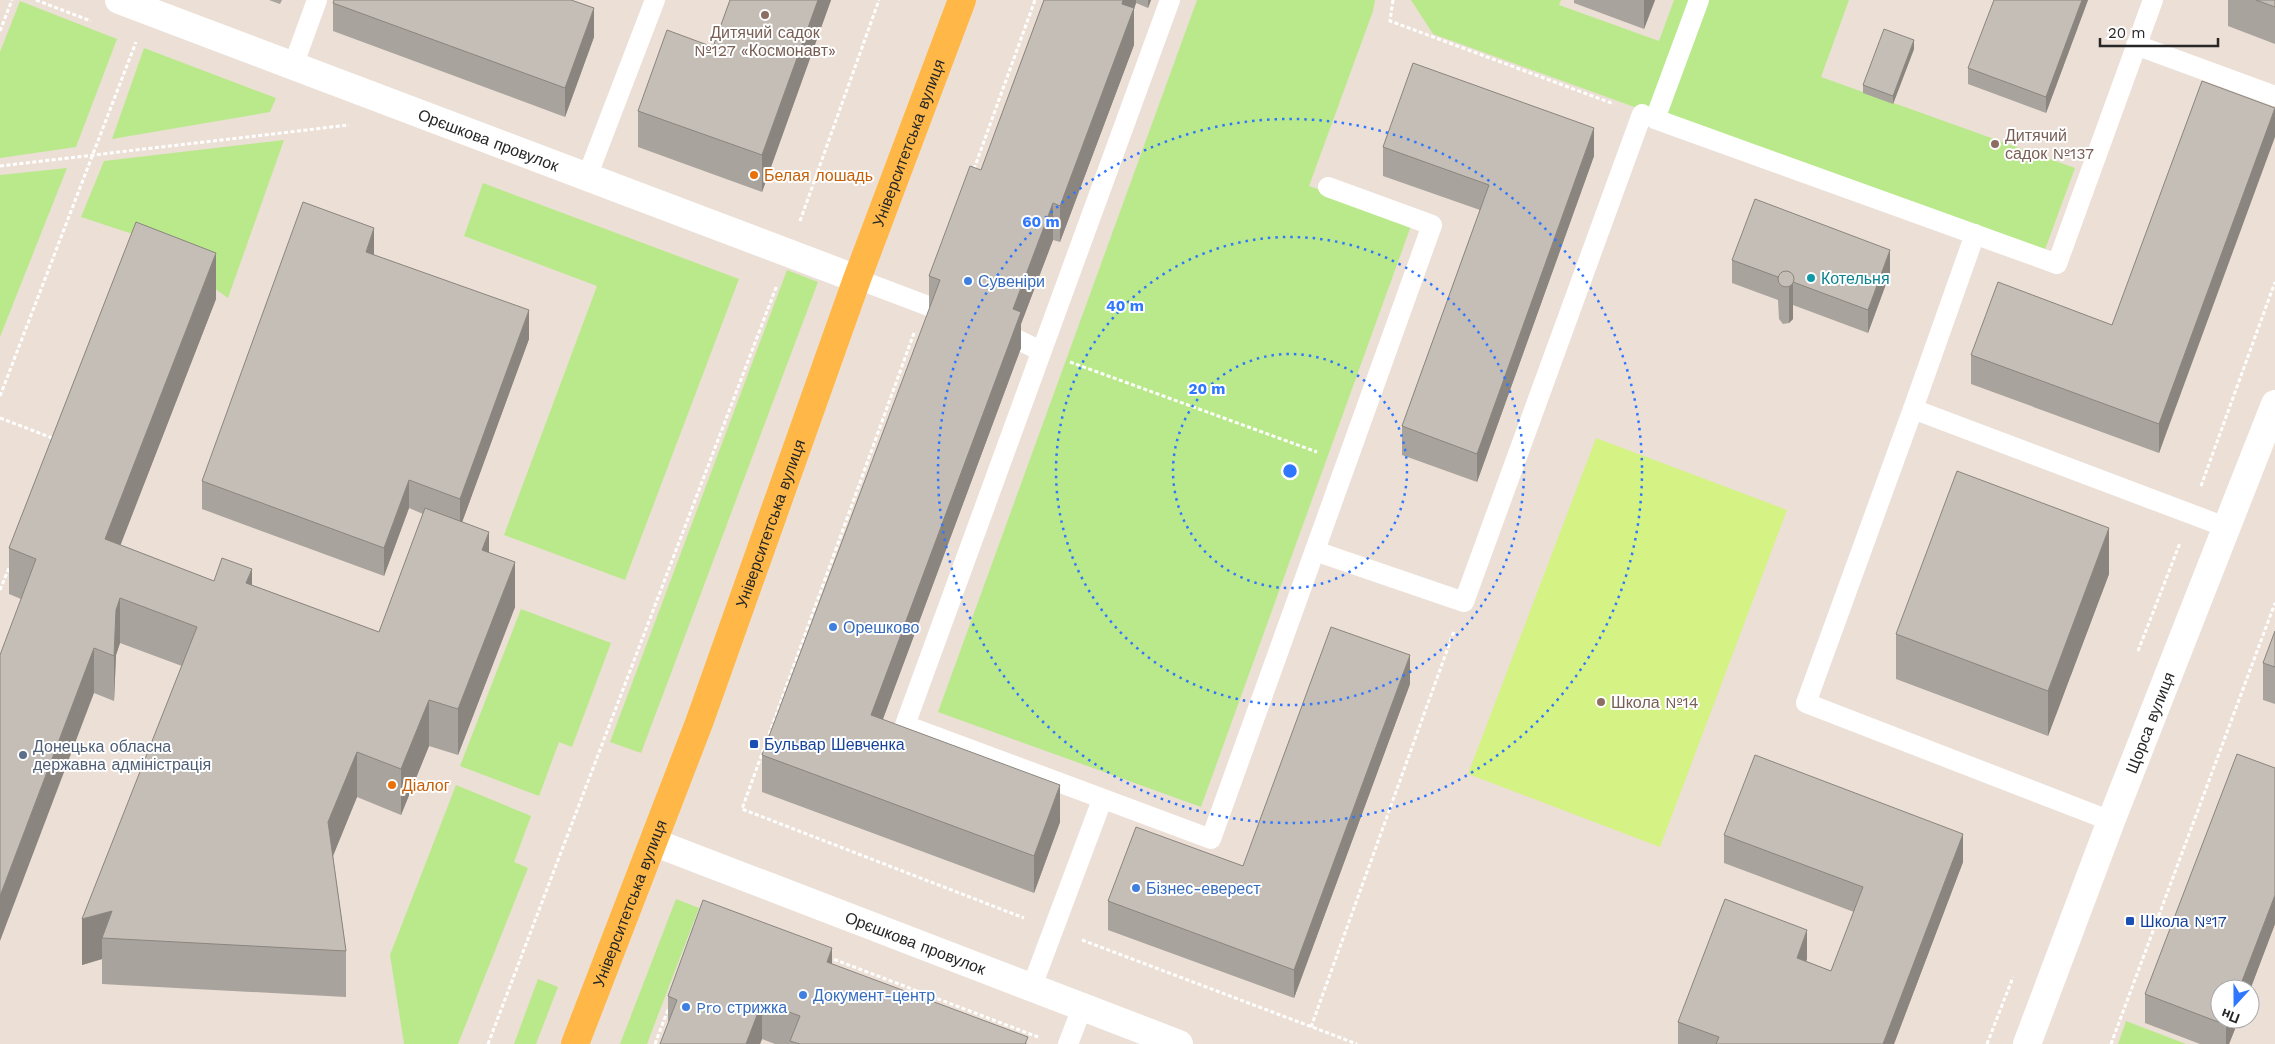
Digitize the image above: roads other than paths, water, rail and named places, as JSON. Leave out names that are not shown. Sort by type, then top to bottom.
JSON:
[{"type":"main road","name":"Університетська вулиця","points":[[575,1044],[702,714],[857,279],[962,0]]},
{"type":"street","name":"Орєшкова провулок","points":[[119,0],[857,279]]},
{"type":"street","name":"Щорса вулиця","points":[[2027,1044],[2111,821],[2228,528],[2275,404]]},
{"type":"street","name":"Орєшкова провулок","points":[[653,842],[1031,989],[1179,1044]]},
{"type":"lane","points":[[293,66],[317,0]]},
{"type":"lane","points":[[587,177],[655,0]]},
{"type":"lane","points":[[1170,0],[904,725],[1211,839],[1432,225],[1328,187]]},
{"type":"lane","points":[[1699,0],[1655,119],[2057,264],[2153,0]]},
{"type":"lane","points":[[2136,45],[2275,96]]},
{"type":"lane","points":[[1315,551],[1464,602],[1642,114]]},
{"type":"lane","points":[[1975,234],[1806,703],[2111,821]]},
{"type":"lane","points":[[857,279],[928,306]]},
{"type":"lane","points":[[1016,339],[1041,351]]},
{"type":"lane","points":[[1913,409],[2228,528]]},
{"type":"lane","points":[[1031,989],[1102,800]]},
{"type":"lane","points":[[1068,1044],[1082,1008]]},
{"type":"place","name":"Дитячий садок №127 «Космонавт»","points":[[765,15]]},
{"type":"place","name":"Дитячий садок №137","points":[[1995,144]]},
{"type":"place","name":"Белая лошадь","points":[[754,175]]},
{"type":"place","name":"Котельня","points":[[1811,278]]},
{"type":"place","name":"Сувеніри","points":[[968,281]]},
{"type":"place","name":"Орешково","points":[[833,627]]},
{"type":"place","name":"Школа №14","points":[[1601,702]]},
{"type":"place","name":"Бульвар Шевченка","points":[[754,744]]},
{"type":"place","name":"Донецька обласна державна адміністрація","points":[[23,755]]},
{"type":"place","name":"Діалог","points":[[392,785]]},
{"type":"place","name":"Бізнес-еверест","points":[[1136,888]]},
{"type":"place","name":"Школа №17","points":[[2130,921]]},
{"type":"place","name":"Документ-центр","points":[[803,995]]},
{"type":"place","name":"Pro стрижка","points":[[686,1007]]}]
